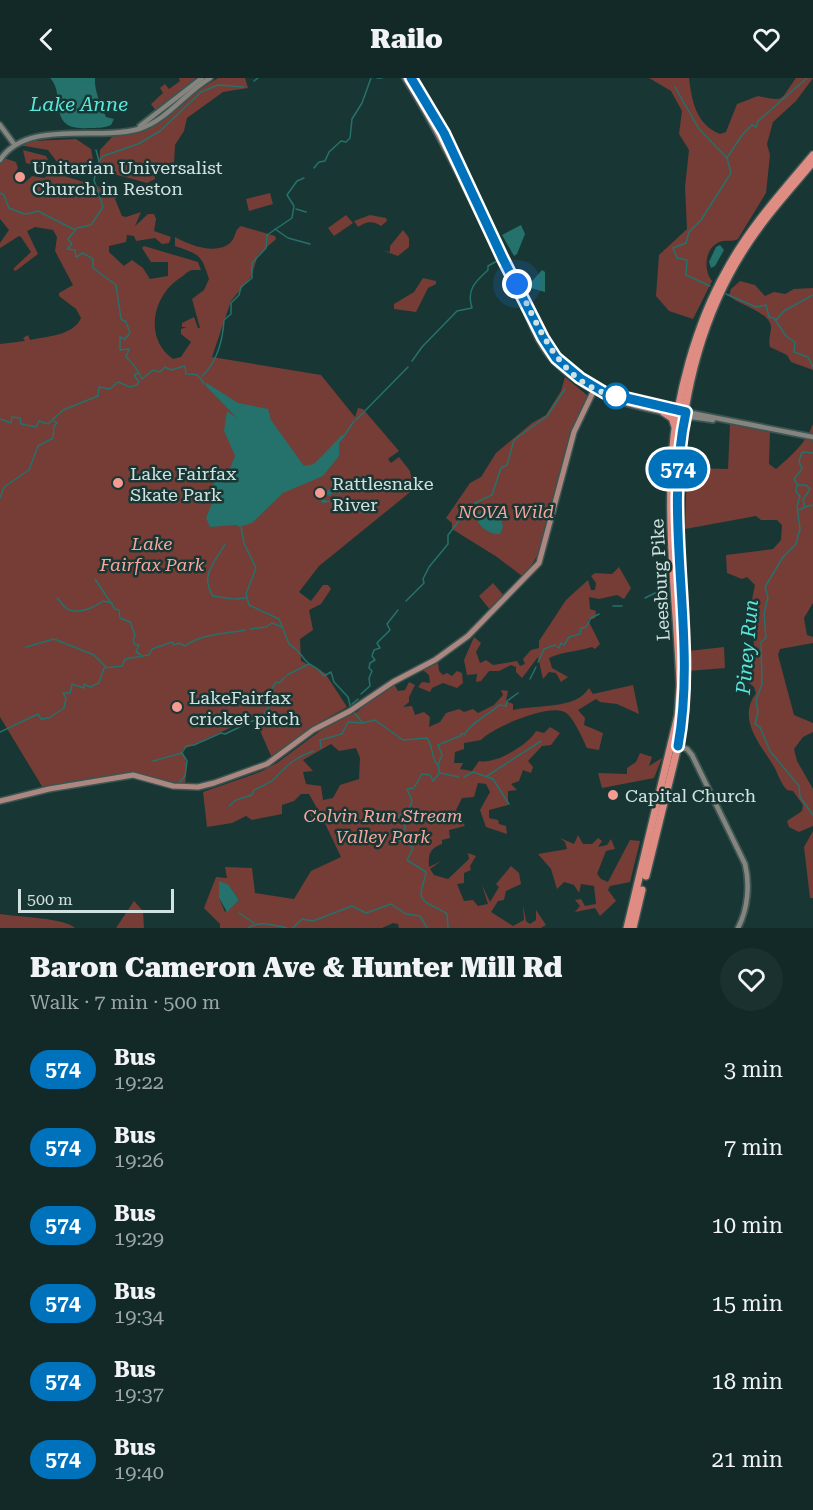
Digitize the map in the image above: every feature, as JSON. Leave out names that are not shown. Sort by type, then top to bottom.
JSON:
[{"type":"highway","name":"Leesburg Pike","points":[[633,928],[676,746],[685,690],[678,471],[682,413],[697,336],[725,272],[760,218],[813,155]]},
{"type":"highway","name":"Leesburg Pike","points":[[627,928],[676,746],[680,685],[671,483],[675,429],[682,413],[700,345],[724,285],[754,234],[813,162]]},
{"type":"highway","points":[[663,412],[672,419],[675,429]]},
{"type":"main road","points":[[130,131],[152,118],[202,78]]},
{"type":"main road","points":[[1,158],[14,144],[29,137],[130,131],[154,122],[210,78]]},
{"type":"main road","points":[[405,78],[446,146],[542,344],[556,363],[594,389],[624,405],[682,413]]},
{"type":"main road","points":[[411,78],[444,133],[549,349],[560,362],[594,389],[627,400],[682,413],[813,437]]},
{"type":"main road","points":[[0,125],[14,144]]},
{"type":"main road","points":[[0,801],[49,789],[131,775],[173,786],[207,785],[267,764],[321,726],[434,661],[461,641],[514,592],[538,564],[545,547],[574,432],[594,389]]},
{"type":"main road","points":[[676,746],[687,749],[692,755],[745,864],[748,881],[746,909],[738,928]]},
{"type":"green space","points":[[179,78],[197,78],[156,111],[151,104],[163,93],[160,88],[165,84],[169,89],[180,81]]},
{"type":"green space","points":[[218,78],[245,78],[248,88],[223,92],[187,118],[184,131],[175,145],[174,164],[154,165],[155,179],[147,183],[99,170],[100,150],[112,137],[150,128],[189,96]]},
{"type":"green space","points":[[649,78],[689,78],[694,104],[700,118],[712,130],[720,134],[726,132],[737,104],[758,96],[781,98],[796,78],[813,78],[796,101],[773,122],[767,144],[770,155],[766,193],[738,239],[723,241],[712,247],[707,258],[707,271],[712,281],[693,319],[669,311],[656,296],[659,255],[687,229],[685,187],[689,150],[679,134],[682,111],[671,91]]},
{"type":"green space","points":[[76,139],[91,149],[94,166],[91,169],[57,162],[48,150],[19,145],[31,141]]},
{"type":"green space","points":[[23,150],[46,156],[48,160],[44,168],[26,163]]},
{"type":"green space","name":"Lake Fairfax Park","points":[[4,158],[16,162],[18,168],[13,176],[18,183],[23,184],[32,176],[44,178],[51,172],[120,193],[115,199],[122,216],[126,217],[141,212],[135,226],[148,214],[154,214],[156,219],[154,231],[171,237],[169,243],[162,244],[155,238],[136,241],[134,236],[127,235],[126,242],[109,246],[109,252],[124,266],[132,260],[143,268],[150,279],[168,276],[168,262],[151,262],[142,248],[144,246],[198,262],[201,270],[189,271],[170,286],[158,306],[155,329],[158,340],[164,351],[173,359],[181,357],[191,342],[181,334],[181,329],[187,327],[182,327],[182,323],[194,317],[200,328],[192,299],[204,290],[209,279],[198,256],[175,246],[175,237],[195,246],[211,249],[231,242],[237,229],[241,226],[275,236],[276,239],[258,255],[251,277],[231,301],[212,357],[321,375],[355,417],[358,408],[363,409],[399,451],[388,459],[391,463],[399,457],[410,471],[414,489],[319,566],[299,592],[311,601],[323,585],[328,585],[331,589],[321,604],[309,610],[313,630],[300,639],[301,661],[325,673],[347,707],[314,726],[272,758],[254,717],[182,750],[187,765],[185,784],[165,782],[132,773],[43,788],[0,717],[0,344],[25,341],[23,338],[28,335],[30,340],[66,332],[81,318],[76,309],[59,296],[59,293],[73,285],[55,251],[57,237],[53,230],[35,227],[27,231],[38,254],[17,270],[14,271],[14,268],[31,252],[21,237],[19,236],[0,248],[0,243],[9,230],[0,219],[0,164]]},
{"type":"green space","points":[[270,193],[273,204],[249,211],[246,199]]},
{"type":"green space","points":[[346,215],[353,223],[334,236],[328,228]]},
{"type":"green space","points":[[370,215],[386,218],[387,221],[381,226],[369,222],[358,227],[354,221]]},
{"type":"green space","points":[[403,230],[409,238],[409,247],[398,256],[384,251],[390,252],[390,246]]},
{"type":"green space","points":[[423,278],[436,281],[436,284],[428,288],[416,312],[394,309],[394,304],[414,292]]},
{"type":"green space","points":[[740,281],[755,285],[765,296],[774,292],[785,294],[794,289],[813,288],[813,370],[791,362],[787,355],[770,347],[771,327],[765,317],[729,296],[731,289]]},
{"type":"green space","name":"NOVA Wild","points":[[565,377],[588,396],[573,428],[541,550],[524,577],[452,529],[452,523],[446,518],[470,483],[481,477],[496,453],[532,423],[546,415],[561,391]]},
{"type":"green space","points":[[730,424],[770,432],[769,464],[776,469],[802,443],[813,424],[813,603],[804,618],[807,635],[813,637],[813,643],[780,649],[778,655],[794,715],[813,723],[813,732],[803,737],[794,749],[797,761],[813,789],[813,826],[799,832],[789,827],[787,821],[802,811],[803,805],[793,791],[787,790],[783,784],[752,731],[750,722],[749,712],[756,693],[754,687],[745,680],[754,644],[749,614],[755,585],[747,577],[742,579],[727,573],[726,555],[773,549],[781,540],[782,525],[777,520],[761,520],[756,516],[685,529],[687,468],[728,469]]},
{"type":"green space","points":[[619,567],[631,588],[624,599],[617,595],[599,599],[589,597],[590,609],[596,611],[595,618],[588,620],[600,644],[595,649],[592,647],[549,658],[552,668],[568,677],[561,682],[556,673],[549,672],[543,679],[538,657],[522,678],[516,672],[516,667],[511,665],[499,671],[489,671],[481,681],[476,682],[477,674],[467,675],[464,660],[474,637],[481,643],[476,652],[480,663],[486,660],[493,665],[517,661],[520,666],[525,664],[523,659],[531,650],[539,648],[539,641],[566,600],[588,580],[591,590],[595,590],[596,583],[591,576],[595,573],[612,574]]},
{"type":"green space","points":[[493,583],[505,597],[491,611],[479,596]]},
{"type":"green space","points":[[724,647],[725,668],[688,671],[688,651]]},
{"type":"green space","points":[[438,663],[439,671],[443,675],[447,673],[452,676],[457,671],[462,673],[463,683],[457,688],[443,683],[432,688],[430,692],[418,687],[422,682],[430,683],[429,675],[423,670]]},
{"type":"green space","name":"Colvin Run Stream Valley Park","points":[[409,682],[415,685],[409,702],[403,707],[412,706],[415,715],[424,712],[430,717],[429,727],[440,722],[446,713],[459,709],[464,712],[473,709],[478,713],[494,705],[503,695],[501,690],[508,691],[506,701],[513,704],[513,710],[566,703],[583,695],[589,688],[593,694],[633,685],[639,714],[617,704],[600,702],[596,699],[578,710],[585,718],[584,725],[603,733],[599,750],[587,748],[572,719],[566,713],[548,711],[509,723],[481,740],[464,743],[464,749],[455,752],[454,763],[463,763],[460,769],[472,771],[479,761],[494,760],[519,748],[536,731],[544,733],[550,727],[560,733],[551,745],[542,746],[528,761],[533,767],[531,773],[523,770],[519,781],[511,784],[517,790],[508,791],[508,805],[489,810],[489,818],[498,820],[499,824],[506,826],[507,834],[486,827],[480,810],[490,792],[486,784],[478,783],[474,797],[462,798],[456,810],[465,826],[449,830],[450,838],[442,840],[442,844],[432,850],[429,858],[429,867],[441,861],[430,869],[434,875],[448,879],[469,859],[468,853],[476,856],[470,866],[471,870],[464,873],[464,883],[457,884],[464,901],[473,900],[478,906],[488,904],[482,885],[490,902],[499,887],[496,884],[511,866],[519,873],[521,884],[506,891],[504,900],[498,901],[491,912],[513,926],[524,920],[523,905],[526,921],[530,924],[536,920],[536,910],[546,925],[541,928],[399,928],[398,924],[393,923],[382,928],[220,928],[220,924],[204,908],[216,877],[227,878],[225,867],[252,868],[255,893],[294,899],[311,871],[341,857],[321,815],[312,818],[310,814],[318,810],[309,794],[301,794],[294,801],[282,805],[282,814],[252,820],[246,816],[232,823],[207,827],[203,792],[260,772],[277,763],[324,728],[357,712],[369,700],[394,684],[398,691],[405,690]],"holes":[[[331,744],[339,751],[356,748],[360,758],[359,779],[340,785],[333,798],[323,800],[321,786],[306,784],[303,772],[313,771],[303,760]],[[229,885],[239,900],[225,912],[219,898]]]},
{"type":"green space","points":[[640,753],[652,757],[649,766],[662,758],[654,778],[602,788],[598,773],[627,774],[627,768],[636,762]]},
{"type":"green space","points":[[813,831],[813,898],[810,898],[804,847]]},
{"type":"green space","points":[[578,835],[583,844],[592,844],[598,838],[602,841],[598,847],[607,845],[611,839],[615,849],[606,851],[597,874],[608,882],[630,840],[640,841],[630,882],[610,886],[608,890],[616,901],[600,916],[595,908],[575,912],[580,906],[575,900],[581,899],[585,906],[596,904],[594,886],[581,884],[579,893],[574,885],[564,882],[557,889],[551,869],[538,854],[567,849],[565,842],[560,838],[574,844]]},
{"type":"green space","points":[[134,901],[143,911],[144,928],[116,928]]},
{"type":"green space","points":[[0,914],[52,920],[75,928],[0,928]]},
{"type":"water","name":"Lake Anne","points":[[50,78],[95,78],[97,93],[106,117],[114,119],[111,125],[88,128],[66,124],[59,110],[55,85]]},
{"type":"water","points":[[521,225],[525,234],[514,256],[502,235]]},
{"type":"water","points":[[720,245],[724,250],[715,266],[711,268],[709,262],[716,247]]},
{"type":"water","points":[[542,270],[545,272],[545,292],[527,287]]},
{"type":"water","points":[[205,382],[238,403],[268,409],[271,420],[304,466],[314,464],[342,435],[345,436],[339,443],[339,456],[323,476],[283,493],[252,523],[239,527],[237,525],[210,527],[206,518],[213,500],[214,482],[229,471],[235,456],[224,431],[227,411],[237,418],[206,386]]},
{"type":"water","points":[[333,483],[341,486],[341,493],[329,502],[322,503],[319,494],[327,485],[320,495],[323,499],[328,501],[339,494],[338,487],[336,494],[333,492],[330,496],[325,494],[329,489],[337,487]]},
{"type":"water","points":[[485,507],[489,507],[499,516],[503,527],[500,534],[488,531],[479,523],[476,515]]},
{"type":"water","points":[[219,881],[229,885],[239,900],[227,912],[219,898]]},
{"type":"waterway","points":[[254,81],[258,78]]},
{"type":"waterway","points":[[314,168],[319,162],[325,161],[329,152],[341,141],[346,142],[350,138],[352,119],[362,103],[371,78]]},
{"type":"waterway","points":[[377,78],[382,78]]},
{"type":"waterway","name":"Piney Run","points":[[710,286],[686,275],[687,260],[677,258],[673,248],[686,243],[689,232],[701,220],[731,173],[727,158],[742,135],[752,125],[756,127],[758,121],[807,78]]},
{"type":"waterway","points":[[99,161],[103,156],[138,144],[160,131],[201,92],[218,85],[244,87]]},
{"type":"waterway","points":[[675,87],[699,129],[727,158]]},
{"type":"waterway","points":[[96,150],[99,161],[94,180],[103,207],[91,225],[77,228],[68,239],[72,244],[67,249],[75,250],[76,257],[83,253],[93,259],[93,268],[116,285],[121,319],[126,322],[130,333],[125,339],[120,337],[120,350],[129,349],[126,357],[142,379],[153,370],[160,372],[165,367],[171,370],[185,366],[186,374],[197,375],[204,384]]},
{"type":"waterway","points":[[202,376],[212,364],[218,350],[224,320],[231,314],[231,303],[239,295],[241,287],[252,278],[252,263],[266,248],[267,235],[292,218],[294,206],[287,195],[297,181],[304,178]]},
{"type":"waterway","points":[[0,193],[4,195],[9,208],[24,214],[38,211],[75,230]]},
{"type":"waterway","points":[[296,209],[306,212]]},
{"type":"waterway","points":[[275,229],[288,238],[310,244]]},
{"type":"waterway","points":[[412,361],[422,347],[457,311],[472,308],[470,296],[473,286],[488,270],[488,266],[497,261]]},
{"type":"waterway","name":"Piney Run","points":[[726,294],[756,307],[766,305],[769,317],[774,318],[786,336],[795,342],[794,352],[808,357],[813,367]]},
{"type":"waterway","points":[[776,320],[784,311],[813,295]]},
{"type":"waterway","points":[[356,420],[408,367]]},
{"type":"waterway","points":[[0,419],[11,423],[12,417],[20,418],[21,424],[36,427],[39,421],[48,424],[63,410],[98,396],[99,387],[110,389],[118,382],[130,387],[137,385],[139,382],[134,375],[138,373]]},
{"type":"waterway","points":[[465,515],[475,503],[492,495],[501,468],[507,465],[514,440],[547,416],[565,389]]},
{"type":"waterway","points":[[0,498],[4,487],[29,470],[38,446],[53,438],[54,426],[57,423],[54,421]]},
{"type":"waterway","points":[[344,436],[354,421]]},
{"type":"waterway","name":"Piney Run","points":[[813,453],[802,452],[799,461],[802,469],[794,479],[797,484],[796,492],[800,496],[797,506],[800,529],[796,544],[783,557],[765,587],[768,597],[764,614],[766,638],[761,642],[762,684],[756,700],[758,712],[755,724],[760,727],[770,751],[799,786],[800,797],[813,815]]},
{"type":"waterway","points":[[798,485],[806,485],[810,489],[803,500],[805,507],[799,510]]},
{"type":"waterway","points":[[805,507],[813,505]]},
{"type":"waterway","points":[[406,601],[424,583],[423,579],[429,567],[448,544],[448,535],[462,517]]},
{"type":"waterway","points":[[241,527],[244,543],[256,568],[246,594],[249,605],[279,619],[289,644],[324,676],[331,672],[334,682],[348,697],[351,709],[363,723],[375,720],[403,740],[427,738],[429,741],[434,760],[439,767],[439,774],[433,781],[430,775],[422,774],[414,788],[407,789],[412,801],[410,807],[398,816],[405,824],[405,829],[396,836],[398,840],[408,843],[413,848],[407,860],[426,872],[422,897],[427,903],[447,914],[448,928]]},
{"type":"waterway","points":[[225,544],[210,569],[209,588],[213,596],[233,599]]},
{"type":"waterway","points":[[95,579],[115,609],[119,610],[120,618],[130,622],[135,635],[133,640],[135,645],[139,645],[136,652],[141,655]]},
{"type":"waterway","points":[[645,598],[655,593],[665,593]]},
{"type":"waterway","points":[[57,598],[66,608],[75,611],[91,608],[103,601],[112,603]]},
{"type":"waterway","points":[[235,599],[246,598]]},
{"type":"waterway","points":[[613,606],[622,606]]},
{"type":"waterway","points":[[361,694],[370,686],[369,678],[372,671],[369,668],[370,663],[375,660],[372,656],[374,650],[380,648],[377,643],[390,630],[387,624],[398,610]]},
{"type":"waterway","points":[[538,662],[544,649],[555,645],[559,648],[561,643],[564,645],[569,637],[580,634],[581,628],[586,627],[591,618],[599,614]]},
{"type":"waterway","points":[[250,629],[266,627],[272,623],[282,627]]},
{"type":"waterway","points":[[0,732],[38,714],[41,719],[49,718],[64,708],[66,698],[63,693],[70,693],[72,684],[84,688],[84,684],[90,687],[99,683],[104,668],[122,666],[125,659],[149,655],[152,649],[172,642],[174,645],[179,643],[185,646],[206,637],[245,630]]},
{"type":"waterway","points":[[26,647],[54,639],[94,655],[106,667]]},
{"type":"waterway","points":[[287,675],[309,664]]},
{"type":"waterway","points":[[530,679],[536,667]]},
{"type":"waterway","points":[[153,761],[182,753],[186,746],[194,745],[221,733],[225,734],[263,716],[269,707],[267,696],[276,682],[279,683],[285,677]]},
{"type":"waterway","points":[[438,765],[442,755],[438,745],[462,733],[465,735],[475,723],[499,705],[506,706],[507,701],[518,693]]},
{"type":"waterway","points":[[352,704],[358,699]]},
{"type":"waterway","points":[[321,748],[320,740],[342,734],[348,722],[362,723]]},
{"type":"waterway","points":[[487,776],[541,741]]},
{"type":"waterway","points":[[229,806],[236,800],[252,795],[254,790],[272,780],[292,762],[314,751]]},
{"type":"waterway","points":[[179,783],[185,776],[187,761],[182,753]]},
{"type":"waterway","points":[[464,777],[473,772],[493,779],[509,804]]},
{"type":"waterway","points":[[440,773],[459,777]]},
{"type":"waterway","points":[[293,928],[302,919],[313,921],[352,906],[366,913],[391,904],[406,914],[420,916],[427,928]]},
{"type":"waterway","points":[[239,913],[254,923]]},
{"type":"waterway","points":[[248,928],[262,924],[287,928]]},
{"type":"bus line","name":"574","points":[[411,78],[444,133],[503,259],[543,338],[556,358],[580,378],[605,393],[686,412],[681,433],[678,471],[685,690],[678,746]]},
{"type":"place","name":"Unitarian Universalist Church in Reston","points":[[20,177]]},
{"type":"place","name":"Lake Fairfax Skate Park","points":[[118,483]]},
{"type":"place","name":"Rattlesnake River","points":[[320,493]]},
{"type":"place","name":"LakeFairfax cricket pitch","points":[[177,707]]},
{"type":"place","name":"Capital Church","points":[[613,795]]},
{"type":"route","points":[[517,284],[543,338],[556,358],[586,382],[616,396]]}]
